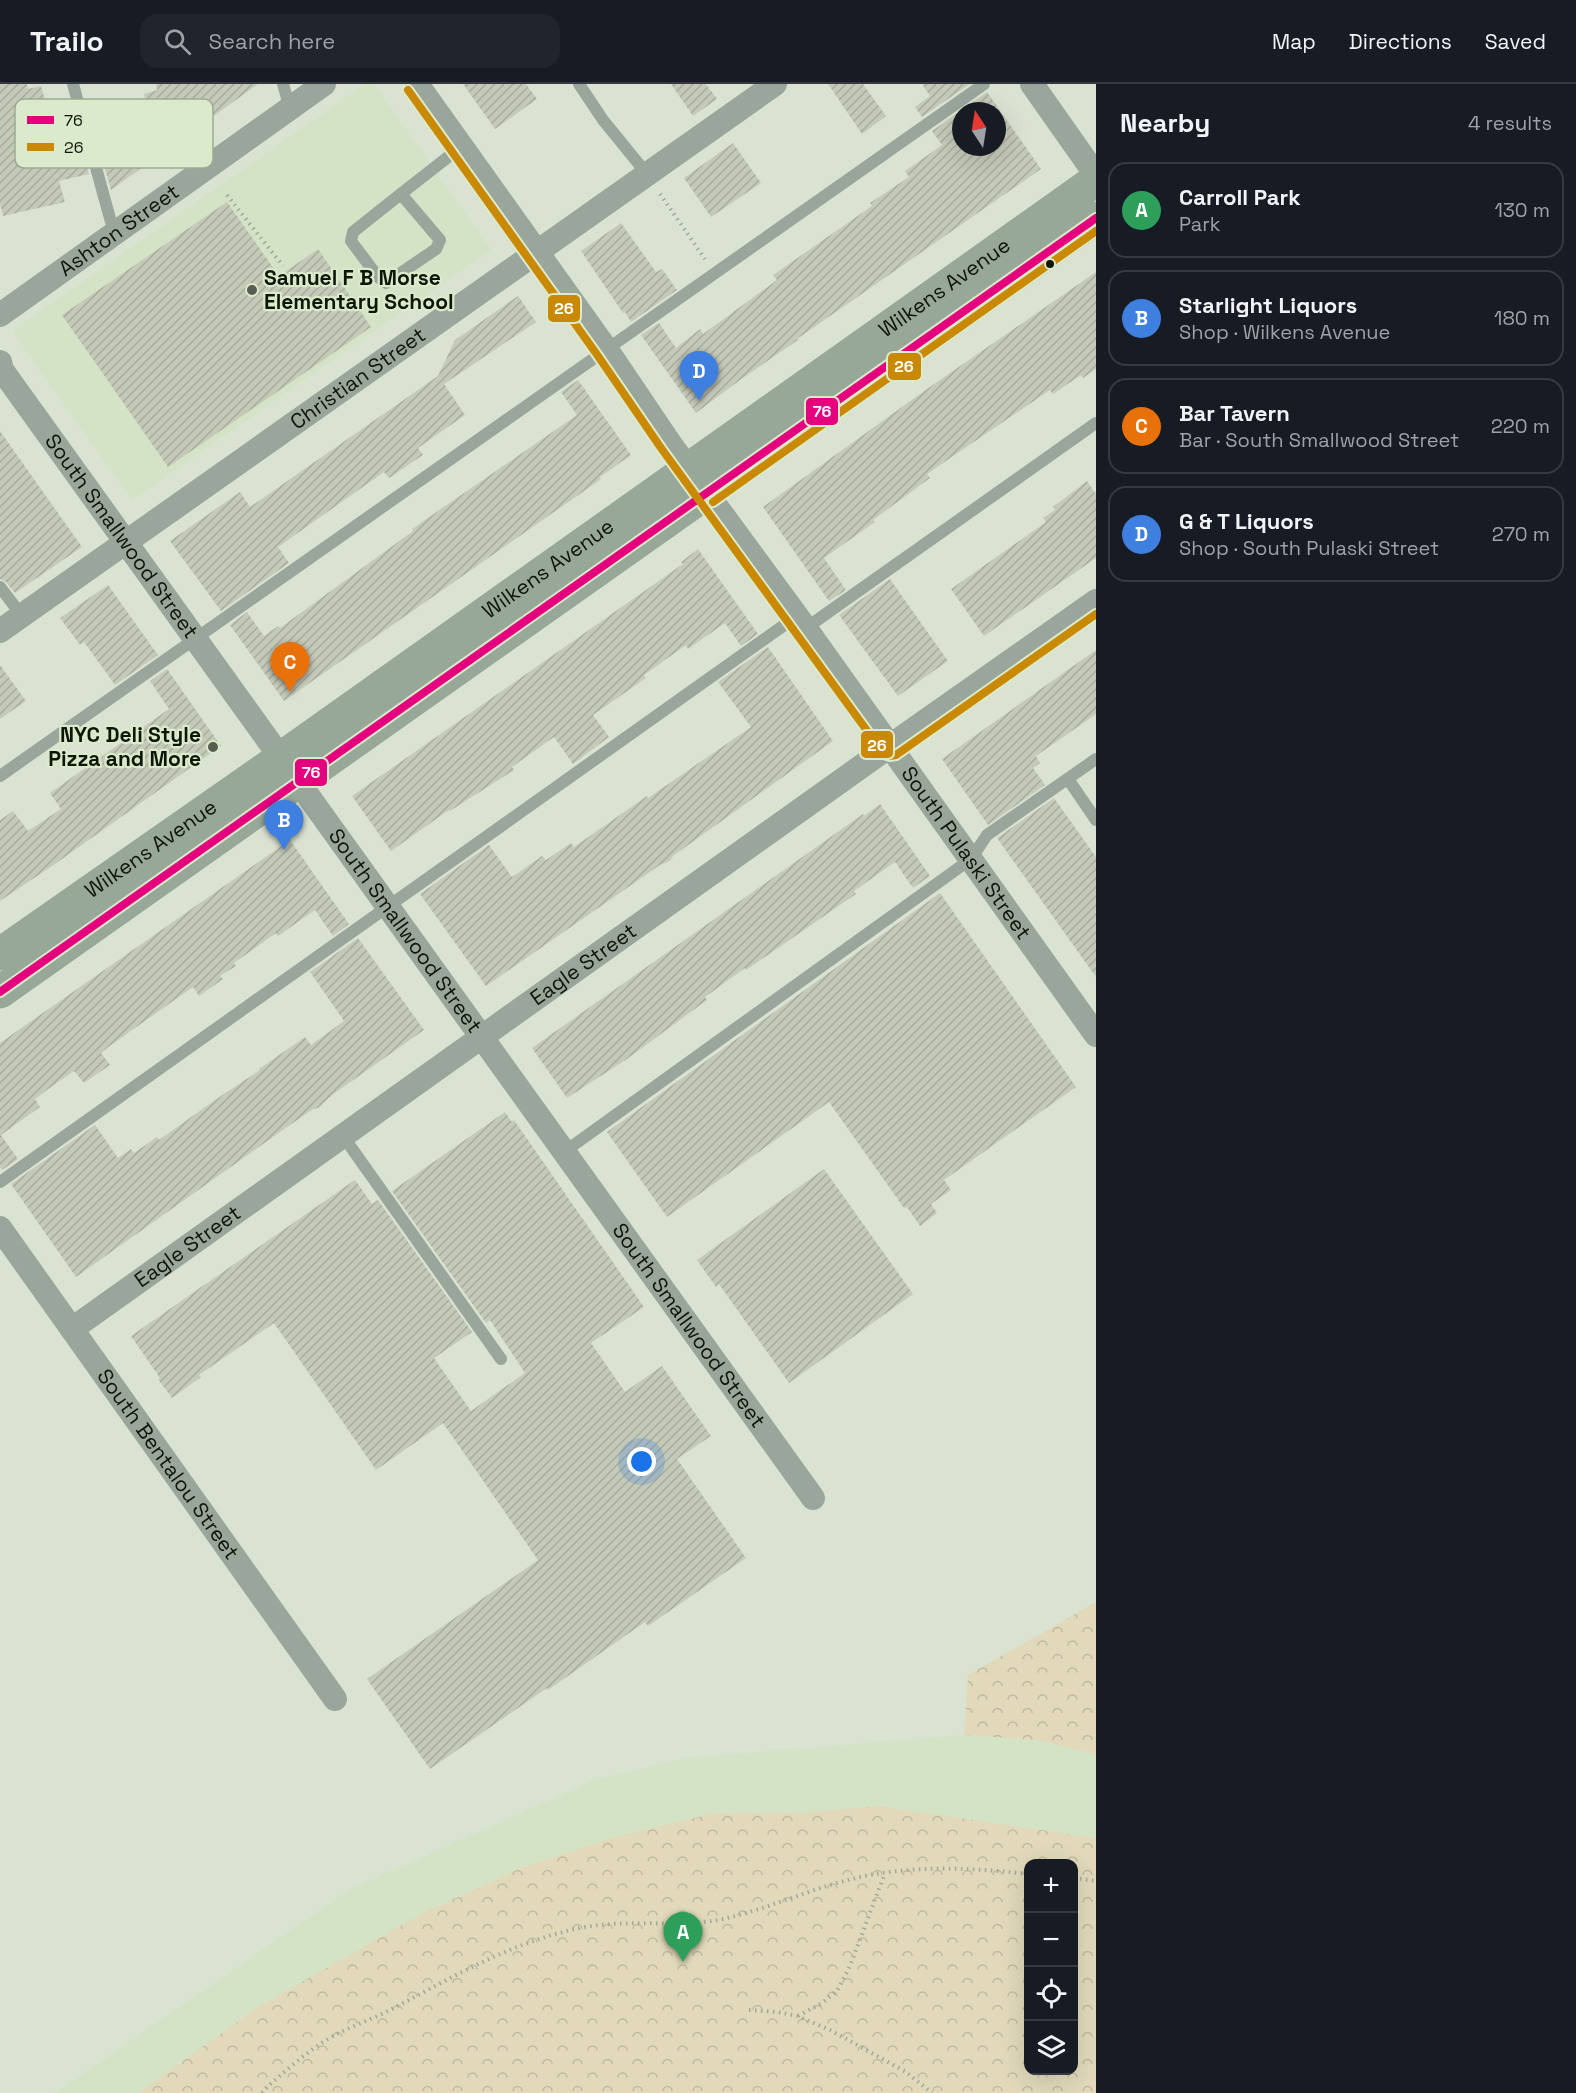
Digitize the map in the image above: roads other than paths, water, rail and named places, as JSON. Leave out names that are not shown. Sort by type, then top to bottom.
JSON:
[{"type":"main road","name":"Wilkens Avenue","points":[[698,481],[1096,180]]},
{"type":"main road","name":"Wilkens Avenue","points":[[0,992],[289,769],[698,481],[1096,218]]},
{"type":"main road","name":"Wilkens Avenue","points":[[0,954],[289,769]]},
{"type":"street","name":"Ashton Street","points":[[213,163],[324,84]]},
{"type":"street","name":"South Pulaski Street","points":[[417,84],[698,481],[802,622],[1096,1035]]},
{"type":"street","name":"Christian Street","points":[[0,631],[537,252],[652,183],[775,84]]},
{"type":"street","points":[[1032,84],[1096,175]]},
{"type":"street","name":"Ashton Street","points":[[0,315],[206,168]]},
{"type":"street","name":"South Smallwood Street","points":[[0,362],[2,370],[813,1498]]},
{"type":"street","name":"Eagle Street","points":[[72,1329],[890,746],[1095,604]]},
{"type":"street","name":"South Bentalou Street","points":[[0,1228],[335,1699]]},
{"type":"lane","points":[[73,84],[77,99]]},
{"type":"lane","points":[[283,84],[290,109]]},
{"type":"lane","points":[[579,84],[603,120],[652,183]]},
{"type":"lane","points":[[0,776],[984,84]]},
{"type":"lane","points":[[401,194],[440,240],[436,249],[386,282],[378,277],[351,241],[353,232],[401,194],[462,146]]},
{"type":"lane","points":[[96,168],[114,233]]},
{"type":"lane","points":[[0,1182],[388,907],[1096,423]]},
{"type":"lane","points":[[0,587],[22,616]]},
{"type":"lane","points":[[564,1152],[971,859],[987,835],[1096,759]]},
{"type":"lane","points":[[1068,779],[1096,820]]},
{"type":"lane","points":[[343,1136],[501,1359]]},
{"type":"place","name":"Samuel F B Morse Elementary School","points":[[252,290]]},
{"type":"place","name":"G & T Liquors","points":[[699,401]]},
{"type":"place","name":"Bar Tavern","points":[[290,692]]},
{"type":"place","name":"NYC Deli Style Pizza and More","points":[[213,747]]},
{"type":"place","name":"Starlight Liquors","points":[[284,850]]},
{"type":"place","name":"Carroll Park","points":[[683,1962]]}]
